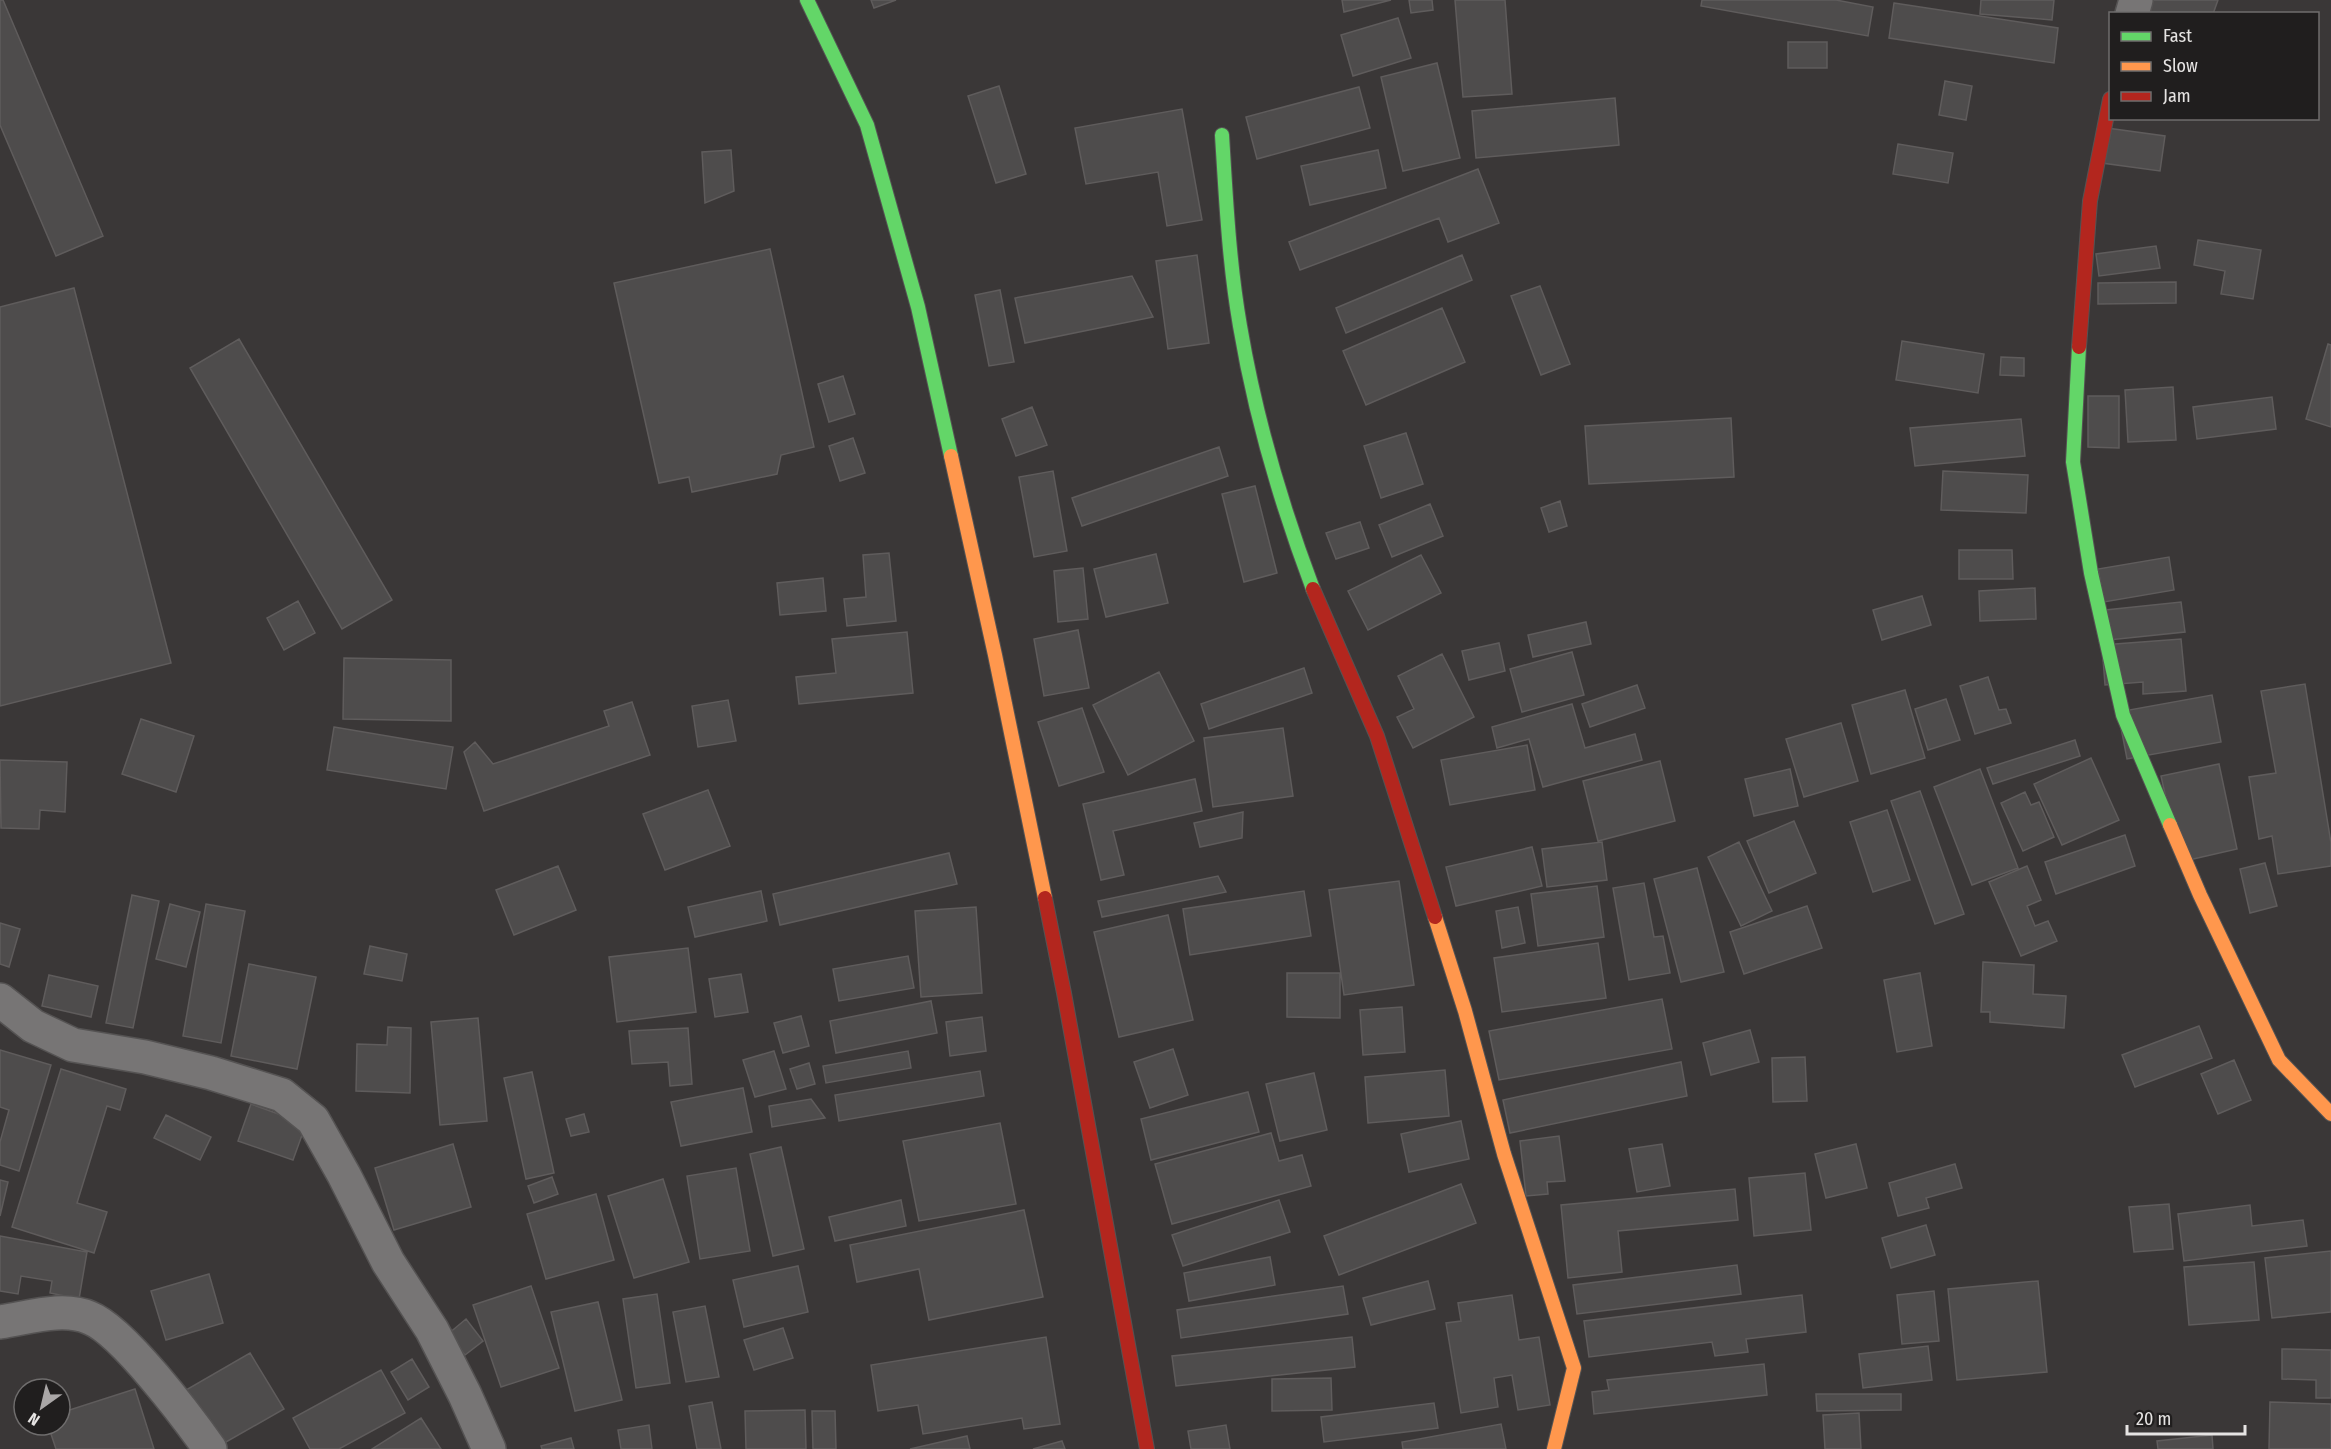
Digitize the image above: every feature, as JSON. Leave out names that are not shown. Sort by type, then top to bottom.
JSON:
[{"type":"street","points":[[807,0],[867,125],[918,307],[996,655],[1064,993],[1148,1449]]},
{"type":"street","points":[[2109,104],[2090,201],[2082,284],[2073,462],[2091,573],[2123,715],[2200,895],[2279,1060],[2331,1114]]},
{"type":"street","points":[[1222,135],[1229,236],[1240,325],[1256,403],[1289,523],[1314,592],[1377,735],[1465,1011],[1504,1154],[1574,1368],[1554,1449]]},
{"type":"street","points":[[0,1000],[33,1026],[74,1045],[145,1057],[211,1072],[282,1095],[313,1120],[388,1262],[432,1330],[489,1449]]},
{"type":"street","points":[[0,1322],[62,1313],[90,1317],[115,1333],[151,1374],[210,1449]]},
{"type":"building","points":[[0,0],[3,0],[103,236],[56,256],[0,125]]},
{"type":"building","points":[[871,0],[896,0],[874,8]]},
{"type":"building","points":[[1342,0],[1391,0],[1344,12]]},
{"type":"building","points":[[1409,0],[1432,0],[1433,10],[1411,13]]},
{"type":"building","points":[[1455,0],[1505,0],[1512,94],[1463,97]]},
{"type":"building","points":[[1702,0],[1836,0],[1873,7],[1868,36],[1701,6]]},
{"type":"building","points":[[1981,0],[2054,0],[2052,20],[1980,14]]},
{"type":"building","points":[[2141,0],[2218,0],[2214,12],[2138,12]]},
{"type":"building","points":[[1894,3],[2058,28],[2054,63],[1889,38]]},
{"type":"building","points":[[1398,18],[1411,58],[1353,76],[1341,35]]},
{"type":"building","points":[[1788,42],[1827,42],[1827,68],[1788,68]]},
{"type":"building","points":[[1437,63],[1460,158],[1403,171],[1381,77]]},
{"type":"building","points":[[1945,81],[1972,86],[1966,120],[1939,115]]},
{"type":"building","points":[[999,86],[1026,174],[996,183],[968,96]]},
{"type":"building","points":[[1359,87],[1370,128],[1257,159],[1246,117]]},
{"type":"building","points":[[1615,98],[1619,145],[1476,158],[1472,111]]},
{"type":"building","points":[[1182,109],[1202,220],[1167,226],[1158,172],[1086,184],[1075,128]]},
{"type":"building","points":[[2107,128],[2165,136],[2160,171],[2102,163]]},
{"type":"building","points":[[1898,144],[1953,153],[1948,183],[1893,174]]},
{"type":"building","points":[[731,150],[734,191],[705,203],[702,152]]},
{"type":"building","points":[[1378,150],[1386,188],[1310,205],[1301,166]]},
{"type":"building","points":[[1478,169],[1499,223],[1448,242],[1439,218],[1300,270],[1289,242]]},
{"type":"building","points":[[2198,240],[2261,250],[2253,299],[2221,294],[2225,271],[2194,265]]},
{"type":"building","points":[[2156,246],[2160,268],[2099,276],[2096,254]]},
{"type":"building","points":[[770,249],[814,447],[781,455],[777,474],[692,492],[689,477],[659,483],[614,283]]},
{"type":"building","points":[[1197,255],[1209,343],[1168,349],[1156,261]]},
{"type":"building","points":[[1462,255],[1472,280],[1346,333],[1336,308]]},
{"type":"building","points":[[1132,276],[1153,317],[1025,343],[1015,298]]},
{"type":"building","points":[[2176,282],[2176,303],[2098,304],[2098,283]]},
{"type":"building","points":[[1540,286],[1570,364],[1541,375],[1511,296]]},
{"type":"building","points":[[74,288],[171,663],[0,706],[0,307]]},
{"type":"building","points":[[1000,290],[1014,362],[989,366],[975,295]]},
{"type":"building","points":[[1442,308],[1465,362],[1366,405],[1343,351]]},
{"type":"building","points":[[239,339],[392,600],[342,629],[190,368]]},
{"type":"building","points":[[1902,341],[1984,354],[1978,393],[1896,380]]},
{"type":"building","points":[[2328,344],[2331,345],[2331,427],[2306,419]]},
{"type":"building","points":[[2001,357],[2024,358],[2024,376],[2000,375]]},
{"type":"building","points":[[843,376],[855,414],[829,422],[818,384]]},
{"type":"building","points":[[2173,387],[2176,440],[2128,442],[2125,390]]},
{"type":"building","points":[[2088,396],[2119,396],[2119,448],[2088,447]]},
{"type":"building","points":[[2272,397],[2276,429],[2197,439],[2193,407]]},
{"type":"building","points":[[1032,407],[1047,445],[1016,456],[1002,419]]},
{"type":"building","points":[[1731,418],[1734,477],[1589,484],[1585,426]]},
{"type":"building","points":[[2021,419],[2025,456],[1915,466],[1910,428]]},
{"type":"building","points":[[1406,433],[1423,484],[1381,498],[1364,446]]},
{"type":"building","points":[[853,438],[865,473],[840,481],[829,446]]},
{"type":"building","points":[[1219,447],[1228,476],[1082,526],[1072,498]]},
{"type":"building","points":[[1053,471],[1067,551],[1034,557],[1019,477]]},
{"type":"building","points":[[1943,471],[2028,475],[2026,513],[1941,510]]},
{"type":"building","points":[[1255,486],[1277,573],[1244,582],[1222,494]]},
{"type":"building","points":[[1560,501],[1567,526],[1549,532],[1541,508]]},
{"type":"building","points":[[1430,504],[1443,536],[1392,557],[1379,525]]},
{"type":"building","points":[[1360,522],[1369,548],[1336,559],[1326,533]]},
{"type":"building","points":[[1959,550],[2012,550],[2013,579],[1959,579]]},
{"type":"building","points":[[889,553],[896,621],[847,626],[844,599],[866,597],[863,555]]},
{"type":"building","points":[[1156,554],[1168,603],[1106,617],[1094,569]]},
{"type":"building","points":[[1421,555],[1441,593],[1368,630],[1348,591]]},
{"type":"building","points":[[2169,557],[2174,590],[2104,602],[2098,569]]},
{"type":"building","points":[[1083,568],[1088,619],[1058,622],[1054,571]]},
{"type":"building","points":[[823,578],[826,611],[780,615],[777,583]]},
{"type":"building","points":[[2035,588],[2036,619],[1980,621],[1979,591]]},
{"type":"building","points":[[1922,596],[1931,625],[1882,640],[1873,610]]},
{"type":"building","points":[[298,601],[315,633],[284,650],[267,618]]},
{"type":"building","points":[[2181,602],[2185,632],[2099,641],[2096,611]]},
{"type":"building","points":[[1586,622],[1591,644],[1533,657],[1528,635]]},
{"type":"building","points":[[1078,630],[1089,688],[1044,696],[1034,639]]},
{"type":"building","points":[[907,632],[913,693],[799,704],[796,677],[836,673],[832,639]]},
{"type":"building","points":[[2181,639],[2186,691],[2143,694],[2143,682],[2105,685],[2102,645]]},
{"type":"building","points":[[1499,643],[1505,671],[1469,680],[1462,651]]},
{"type":"building","points":[[1572,652],[1584,695],[1522,712],[1510,669]]},
{"type":"building","points":[[1442,654],[1474,717],[1413,748],[1397,717],[1414,709],[1398,676]]},
{"type":"building","points":[[344,658],[451,660],[451,721],[343,719]]},
{"type":"building","points":[[1304,668],[1312,693],[1209,729],[1201,704]]},
{"type":"building","points":[[1159,672],[1194,741],[1128,775],[1093,705]]},
{"type":"building","points":[[1988,677],[1999,710],[2006,709],[2011,723],[1975,734],[1960,686]]},
{"type":"building","points":[[2305,684],[2331,843],[2331,866],[2278,874],[2272,836],[2259,839],[2249,777],[2276,773],[2261,691]]},
{"type":"building","points":[[1637,685],[1645,708],[1590,727],[1582,704]]},
{"type":"building","points":[[1905,690],[1925,758],[1871,774],[1852,705]]},
{"type":"building","points":[[2212,695],[2221,742],[2127,759],[2118,712]]},
{"type":"building","points":[[1946,699],[1960,740],[1928,750],[1915,709]]},
{"type":"building","points":[[728,700],[736,741],[698,747],[692,706]]},
{"type":"building","points":[[632,702],[650,755],[484,811],[464,752],[475,742],[493,764],[609,726],[604,711]]},
{"type":"building","points":[[1572,704],[1585,748],[1635,734],[1642,760],[1543,787],[1529,739],[1497,748],[1492,727]]},
{"type":"building","points":[[1082,708],[1104,772],[1059,786],[1038,722]]},
{"type":"building","points":[[141,719],[194,736],[176,792],[122,774]]},
{"type":"building","points":[[1841,723],[1858,781],[1804,797],[1786,739]]},
{"type":"building","points":[[334,727],[453,747],[446,789],[327,770]]},
{"type":"building","points":[[1283,728],[1293,796],[1213,807],[1204,738]]},
{"type":"building","points":[[2075,740],[2080,756],[1993,784],[1987,768]]},
{"type":"building","points":[[1527,745],[1535,790],[1450,805],[1441,760]]},
{"type":"building","points":[[2091,758],[2119,820],[2062,845],[2034,784]]},
{"type":"building","points":[[0,760],[67,762],[65,812],[40,810],[39,829],[1,828]]},
{"type":"building","points":[[1660,761],[1675,821],[1598,841],[1583,781]]},
{"type":"building","points":[[2219,764],[2237,849],[2180,862],[2161,776]]},
{"type":"building","points":[[1790,769],[1798,806],[1754,816],[1745,779]]},
{"type":"building","points":[[1980,769],[2018,868],[1972,885],[1934,787]]},
{"type":"building","points":[[1195,779],[1202,811],[1113,831],[1124,875],[1101,880],[1083,804]]},
{"type":"building","points":[[708,790],[730,846],[665,870],[643,814]]},
{"type":"building","points":[[1920,791],[1964,914],[1935,924],[1891,801]]},
{"type":"building","points":[[2025,792],[2031,805],[2039,802],[2054,837],[2023,851],[2001,803]]},
{"type":"building","points":[[1887,810],[1910,880],[1873,892],[1850,822]]},
{"type":"building","points":[[1243,812],[1242,838],[1200,847],[1194,823]]},
{"type":"building","points":[[1794,821],[1816,873],[1769,893],[1747,841]]},
{"type":"building","points":[[2125,835],[2135,866],[2056,894],[2045,862]]},
{"type":"building","points":[[1602,842],[1607,880],[1547,887],[1542,849]]},
{"type":"building","points":[[1739,842],[1772,911],[1741,926],[1708,857]]},
{"type":"building","points":[[1532,847],[1542,886],[1456,906],[1446,867]]},
{"type":"building","points":[[949,853],[957,884],[780,925],[773,894]]},
{"type":"building","points":[[2265,863],[2277,906],[2250,913],[2240,869]]},
{"type":"building","points":[[558,866],[576,910],[514,935],[496,890]]},
{"type":"building","points":[[2027,866],[2041,900],[2027,906],[2035,926],[2048,921],[2057,941],[2021,956],[1989,882]]},
{"type":"building","points":[[1697,868],[1724,972],[1681,982],[1654,879]]},
{"type":"building","points":[[1218,876],[1226,892],[1102,917],[1098,901]]},
{"type":"building","points":[[1399,881],[1414,985],[1344,995],[1329,890]]},
{"type":"building","points":[[1644,883],[1654,937],[1663,936],[1670,973],[1629,980],[1613,888]]},
{"type":"building","points":[[1597,886],[1604,937],[1538,946],[1531,894]]},
{"type":"building","points":[[761,891],[767,921],[695,937],[688,907]]},
{"type":"building","points":[[1304,891],[1311,936],[1190,955],[1183,909]]},
{"type":"building","points":[[132,895],[159,901],[133,1028],[106,1023]]},
{"type":"building","points":[[170,904],[200,912],[186,967],[156,959]]},
{"type":"building","points":[[206,904],[245,911],[221,1043],[183,1036]]},
{"type":"building","points":[[1807,906],[1822,948],[1744,974],[1730,932]]},
{"type":"building","points":[[976,907],[982,993],[921,997],[915,911]]},
{"type":"building","points":[[1518,907],[1525,943],[1502,948],[1496,911]]},
{"type":"building","points":[[1168,915],[1193,1020],[1119,1037],[1094,932]]},
{"type":"building","points":[[0,923],[20,929],[9,967],[0,964]]},
{"type":"building","points":[[1598,943],[1606,998],[1502,1012],[1494,958]]},
{"type":"building","points":[[370,946],[407,954],[402,981],[364,974]]},
{"type":"building","points":[[688,948],[696,1012],[617,1022],[609,957]]},
{"type":"building","points":[[908,956],[914,988],[839,1001],[833,969]]},
{"type":"building","points":[[1983,962],[2034,965],[2033,994],[2066,996],[2064,1028],[1990,1022],[1990,1012],[1981,1012]]},
{"type":"building","points":[[249,964],[316,977],[297,1069],[231,1056]]},
{"type":"building","points":[[1287,973],[1340,973],[1340,1018],[1287,1017]]},
{"type":"building","points":[[1920,973],[1932,1046],[1897,1052],[1884,980]]},
{"type":"building","points":[[741,974],[748,1012],[715,1017],[709,979]]},
{"type":"building","points":[[49,975],[98,986],[91,1017],[42,1006]]},
{"type":"building","points":[[1662,999],[1672,1049],[1499,1080],[1489,1031]]},
{"type":"building","points":[[931,1001],[937,1033],[836,1053],[830,1021]]},
{"type":"building","points":[[1402,1007],[1405,1052],[1363,1055],[1360,1010]]},
{"type":"building","points":[[801,1016],[809,1046],[783,1053],[774,1023]]},
{"type":"building","points":[[982,1017],[986,1051],[950,1056],[946,1022]]},
{"type":"building","points":[[478,1018],[487,1121],[440,1125],[431,1022]]},
{"type":"building","points":[[2199,1026],[2212,1058],[2135,1087],[2122,1055]]},
{"type":"building","points":[[388,1027],[411,1028],[410,1093],[356,1091],[357,1044],[387,1045]]},
{"type":"building","points":[[688,1028],[692,1084],[670,1086],[668,1062],[632,1064],[629,1031]]},
{"type":"building","points":[[1750,1030],[1759,1062],[1711,1075],[1703,1043]]},
{"type":"building","points":[[1173,1049],[1188,1095],[1150,1108],[1134,1062]]},
{"type":"building","points":[[0,1050],[51,1065],[19,1171],[0,1165],[0,1142],[9,1110],[0,1107]]},
{"type":"building","points":[[774,1051],[786,1089],[755,1097],[743,1060]]},
{"type":"building","points":[[908,1051],[911,1068],[826,1083],[823,1066]]},
{"type":"building","points":[[1805,1057],[1807,1101],[1773,1102],[1772,1058]]},
{"type":"building","points":[[2234,1060],[2251,1100],[2218,1114],[2201,1074]]},
{"type":"building","points":[[1681,1062],[1687,1096],[1510,1133],[1503,1100]]},
{"type":"building","points":[[809,1063],[815,1084],[797,1089],[790,1069]]},
{"type":"building","points":[[61,1069],[126,1089],[120,1110],[107,1106],[77,1203],[107,1212],[94,1253],[12,1227]]},
{"type":"building","points":[[1445,1070],[1449,1116],[1368,1123],[1365,1077]]},
{"type":"building","points":[[980,1071],[984,1096],[839,1121],[835,1095]]},
{"type":"building","points":[[532,1072],[554,1173],[526,1179],[504,1078]]},
{"type":"building","points":[[1314,1073],[1327,1130],[1280,1141],[1266,1084]]},
{"type":"building","points":[[743,1088],[752,1132],[681,1146],[671,1102]]},
{"type":"building","points":[[1248,1092],[1259,1132],[1151,1160],[1141,1119]]},
{"type":"building","points":[[811,1099],[825,1118],[772,1127],[769,1106]]},
{"type":"building","points":[[251,1104],[306,1124],[293,1160],[238,1141]]},
{"type":"building","points":[[584,1114],[589,1132],[571,1136],[566,1119]]},
{"type":"building","points":[[166,1115],[211,1137],[200,1160],[154,1138]]},
{"type":"building","points":[[1461,1121],[1469,1159],[1409,1172],[1401,1134]]},
{"type":"building","points":[[1000,1123],[1016,1204],[919,1221],[903,1141]]},
{"type":"building","points":[[1271,1133],[1279,1161],[1302,1155],[1311,1186],[1172,1224],[1155,1164]]},
{"type":"building","points":[[1559,1136],[1565,1181],[1547,1182],[1548,1194],[1526,1196],[1520,1141]]},
{"type":"building","points":[[453,1144],[471,1207],[394,1230],[375,1168]]},
{"type":"building","points":[[1662,1144],[1670,1186],[1637,1192],[1629,1149]]},
{"type":"building","points":[[1856,1144],[1867,1188],[1826,1198],[1815,1154]]},
{"type":"building","points":[[781,1147],[804,1249],[773,1256],[750,1154]]},
{"type":"building","points":[[1955,1164],[1962,1188],[1926,1198],[1929,1208],[1898,1216],[1889,1183]]},
{"type":"building","points":[[736,1168],[750,1251],[700,1259],[687,1176]]},
{"type":"building","points":[[1805,1173],[1811,1230],[1754,1236],[1749,1178]]},
{"type":"building","points":[[552,1177],[558,1194],[534,1203],[528,1186]]},
{"type":"building","points":[[663,1179],[689,1262],[634,1278],[608,1196]]},
{"type":"building","points":[[0,1180],[8,1182],[0,1216]]},
{"type":"building","points":[[1461,1184],[1476,1223],[1339,1275],[1324,1236]]},
{"type":"building","points":[[1735,1189],[1738,1220],[1618,1231],[1622,1272],[1568,1278],[1561,1205]]},
{"type":"building","points":[[596,1194],[614,1260],[546,1279],[527,1214]]},
{"type":"building","points":[[901,1200],[906,1226],[835,1241],[829,1217]]},
{"type":"building","points":[[1279,1200],[1290,1232],[1183,1266],[1172,1235]]},
{"type":"building","points":[[2169,1204],[2173,1249],[2134,1252],[2129,1207]]},
{"type":"building","points":[[2250,1205],[2252,1226],[2303,1220],[2307,1246],[2184,1261],[2178,1214]]},
{"type":"building","points":[[1024,1210],[1043,1297],[929,1320],[919,1269],[857,1282],[850,1245]]},
{"type":"building","points":[[1926,1225],[1935,1255],[1891,1268],[1882,1238]]},
{"type":"building","points":[[0,1236],[87,1252],[79,1299],[50,1293],[52,1281],[21,1276],[18,1294],[0,1291]]},
{"type":"building","points":[[2331,1251],[2331,1312],[2272,1318],[2265,1258]]},
{"type":"building","points":[[1270,1257],[1275,1285],[1189,1301],[1184,1273]]},
{"type":"building","points":[[2254,1262],[2259,1320],[2189,1325],[2184,1267]]},
{"type":"building","points":[[1737,1265],[1741,1294],[1577,1314],[1573,1285]]},
{"type":"building","points":[[798,1266],[808,1312],[744,1327],[733,1280]]},
{"type":"building","points":[[209,1274],[223,1323],[166,1340],[151,1291]]},
{"type":"building","points":[[1428,1281],[1435,1309],[1371,1325],[1363,1298]]},
{"type":"building","points":[[2038,1281],[2047,1372],[1957,1380],[1948,1289]]},
{"type":"building","points":[[531,1286],[559,1368],[501,1387],[473,1305]]},
{"type":"building","points":[[1343,1286],[1348,1314],[1181,1338],[1177,1310]]},
{"type":"building","points":[[1934,1291],[1939,1341],[1902,1344],[1897,1295]]},
{"type":"building","points":[[657,1294],[670,1383],[636,1388],[623,1299]]},
{"type":"building","points":[[1512,1295],[1519,1340],[1539,1337],[1550,1405],[1518,1410],[1512,1375],[1494,1378],[1498,1407],[1461,1413],[1446,1323],[1461,1321],[1458,1303]]},
{"type":"building","points":[[1802,1295],[1806,1332],[1746,1339],[1748,1352],[1715,1356],[1712,1342],[1589,1357],[1584,1321]]},
{"type":"building","points":[[598,1302],[622,1400],[575,1411],[551,1312]]},
{"type":"building","points":[[705,1306],[719,1377],[686,1382],[673,1312]]},
{"type":"building","points":[[466,1319],[483,1341],[465,1355],[448,1334]]},
{"type":"building","points":[[783,1328],[793,1358],[754,1370],[744,1340]]},
{"type":"building","points":[[1046,1337],[1060,1424],[1024,1429],[1022,1418],[923,1434],[918,1405],[878,1411],[871,1365]]},
{"type":"building","points":[[1352,1337],[1355,1367],[1176,1386],[1172,1356]]},
{"type":"building","points":[[1928,1346],[1932,1380],[1863,1388],[1859,1354]]},
{"type":"building","points":[[2282,1349],[2331,1350],[2331,1398],[2316,1398],[2316,1380],[2282,1379]]},
{"type":"building","points":[[250,1353],[284,1409],[219,1446],[186,1390]]},
{"type":"building","points":[[412,1359],[429,1387],[408,1400],[391,1372]]},
{"type":"building","points":[[1764,1364],[1767,1395],[1594,1414],[1592,1392],[1609,1390],[1607,1380]]},
{"type":"building","points":[[381,1370],[405,1413],[339,1449],[310,1449],[293,1418]]},
{"type":"building","points":[[1331,1378],[1332,1410],[1272,1411],[1272,1379]]},
{"type":"building","points":[[135,1389],[154,1449],[56,1449],[52,1437],[72,1437],[72,1409]]},
{"type":"building","points":[[1816,1394],[1901,1394],[1901,1410],[1817,1411]]},
{"type":"building","points":[[712,1402],[721,1449],[697,1449],[689,1406]]},
{"type":"building","points":[[2270,1402],[2331,1404],[2331,1449],[2269,1449]]},
{"type":"building","points":[[1434,1403],[1438,1428],[1324,1442],[1321,1417]]},
{"type":"building","points":[[805,1410],[806,1449],[746,1449],[745,1411]]},
{"type":"building","points":[[812,1411],[835,1411],[836,1449],[813,1449]]},
{"type":"building","points":[[1859,1413],[1861,1449],[1825,1449],[1823,1415]]},
{"type":"building","points":[[421,1418],[441,1449],[372,1449]]},
{"type":"building","points":[[1501,1424],[1506,1449],[1403,1449],[1402,1442]]},
{"type":"building","points":[[649,1425],[652,1449],[621,1449],[618,1430]]},
{"type":"building","points":[[1226,1425],[1230,1449],[1191,1449],[1188,1431]]},
{"type":"building","points":[[2212,1435],[2213,1449],[2158,1449],[2157,1441]]},
{"type":"building","points":[[967,1436],[970,1449],[910,1449]]},
{"type":"building","points":[[571,1438],[574,1449],[542,1449],[541,1446]]},
{"type":"building","points":[[1062,1441],[1065,1449],[1033,1449]]},
{"type":"traffic: fast","points":[[807,0],[867,125],[918,307],[951,456]]},
{"type":"traffic: fast","points":[[1222,135],[1236,302],[1246,359],[1270,459],[1313,589]]},
{"type":"traffic: fast","points":[[2079,347],[2073,462],[2091,573],[2123,715],[2170,825]]},
{"type":"traffic: slow","points":[[951,456],[1045,898]]},
{"type":"traffic: slow","points":[[2170,825],[2200,895],[2279,1060],[2331,1114]]},
{"type":"traffic: slow","points":[[1435,917],[1465,1011],[1504,1154],[1574,1368],[1554,1449]]},
{"type":"traffic: jam","points":[[2079,347],[2090,201],[2109,104]]},
{"type":"traffic: jam","points":[[1313,589],[1377,736],[1435,917]]},
{"type":"traffic: jam","points":[[1045,898],[1147,1449]]}]
